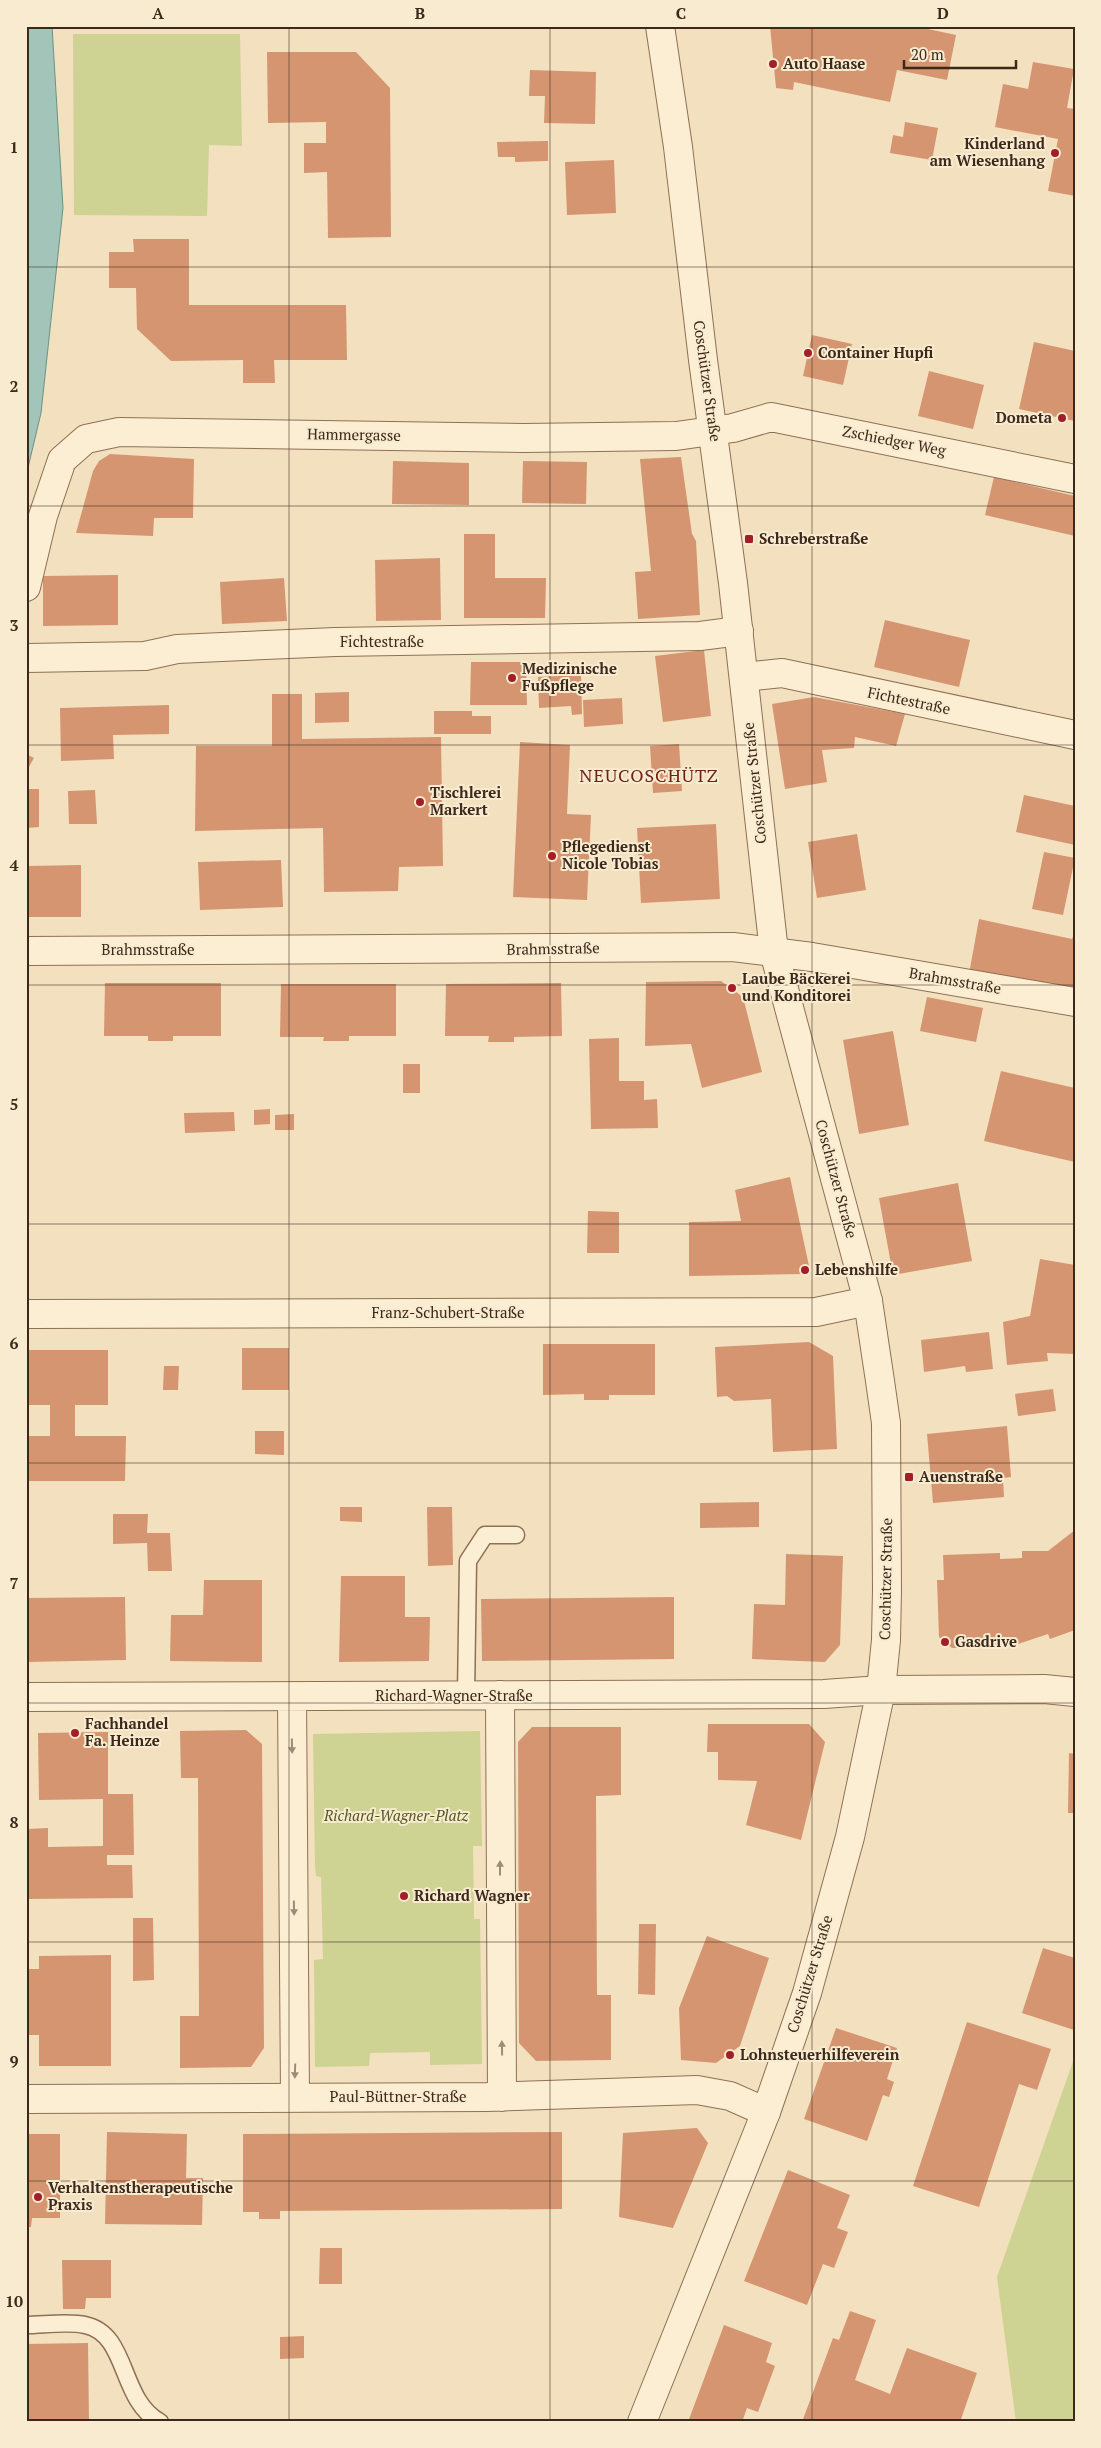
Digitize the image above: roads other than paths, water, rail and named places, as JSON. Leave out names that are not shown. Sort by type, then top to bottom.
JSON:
[{"type":"street","name":"Coschützer Straße","points":[[642,2422],[766,2112],[807,1993],[847,1846],[882,1690],[887,1590],[886,1423],[868,1301],[774,952],[739,631],[678,147],[660,26]]},
{"type":"street","name":"Zschiedger Weg","points":[[713,430],[733,428],[771,417],[1075,479]]},
{"type":"street","name":"Hammergasse","points":[[26,587],[43,516],[62,460],[86,439],[119,432],[523,438],[676,436],[713,430]]},
{"type":"street","name":"Fichtestraße","points":[[26,658],[145,656],[177,649],[335,642],[700,636],[739,631]]},
{"type":"street","name":"Fichtestraße","points":[[744,676],[782,673],[1075,735]]},
{"type":"street","name":"Brahmsstraße","points":[[26,951],[733,947],[774,952],[1075,1002]]},
{"type":"street","name":"Franz-Schubert-Straße","points":[[26,1314],[816,1312],[868,1301]]},
{"type":"street","points":[[1044,1689],[1075,1680]]},
{"type":"street","points":[[882,1690],[1044,1689],[1075,1692]]},
{"type":"street","name":"Richard-Wagner-Straße","points":[[26,1697],[824,1694],[882,1690]]},
{"type":"street","points":[[500,1695],[502,2097]]},
{"type":"street","points":[[292,1697],[294,2097]]},
{"type":"street","name":"Paul-Büttner-Straße","points":[[26,2099],[502,2097],[697,2090],[730,2096],[766,2112]]},
{"type":"lane","points":[[466,1695],[468,1561],[485,1534],[516,1535]]},
{"type":"lane","points":[[26,2325],[85,2324],[106,2335],[118,2352],[137,2401],[160,2422]]},
{"type":"water","points":[[26,26],[52,26],[63,208],[41,413],[26,476]]},
{"type":"place","name":"Auto Haase","points":[[773,64]]},
{"type":"place","name":"Kinderland am Wiesenhang","points":[[1055,153]]},
{"type":"place","name":"Container Hupfi","points":[[808,353]]},
{"type":"place","name":"Dometa","points":[[1062,418]]},
{"type":"place","name":"Schreberstraße","points":[[749,539]]},
{"type":"place","name":"Medizinische Fußpflege","points":[[512,678]]},
{"type":"place","name":"Tischlerei Markert","points":[[420,802]]},
{"type":"place","name":"Pflegedienst Nicole Tobias","points":[[552,856]]},
{"type":"place","name":"Laube Bäckerei und Konditorei","points":[[732,988]]},
{"type":"place","name":"Lebenshilfe","points":[[805,1270]]},
{"type":"place","name":"Auenstraße","points":[[909,1477]]},
{"type":"place","name":"Gasdrive","points":[[945,1642]]},
{"type":"place","name":"Fachhandel Fa. Heinze","points":[[75,1733]]},
{"type":"place","name":"Richard Wagner","points":[[404,1896]]},
{"type":"place","name":"Lohnsteuerhilfeverein","points":[[730,2055]]},
{"type":"place","name":"Verhaltenstherapeutische Praxis","points":[[38,2197]]},
{"type":"district","name":"NEUCOSCHÜTZ","points":[[649,776]]},
{"type":"park label","name":"Richard-Wagner-Platz","points":[[396,1816]]}]
